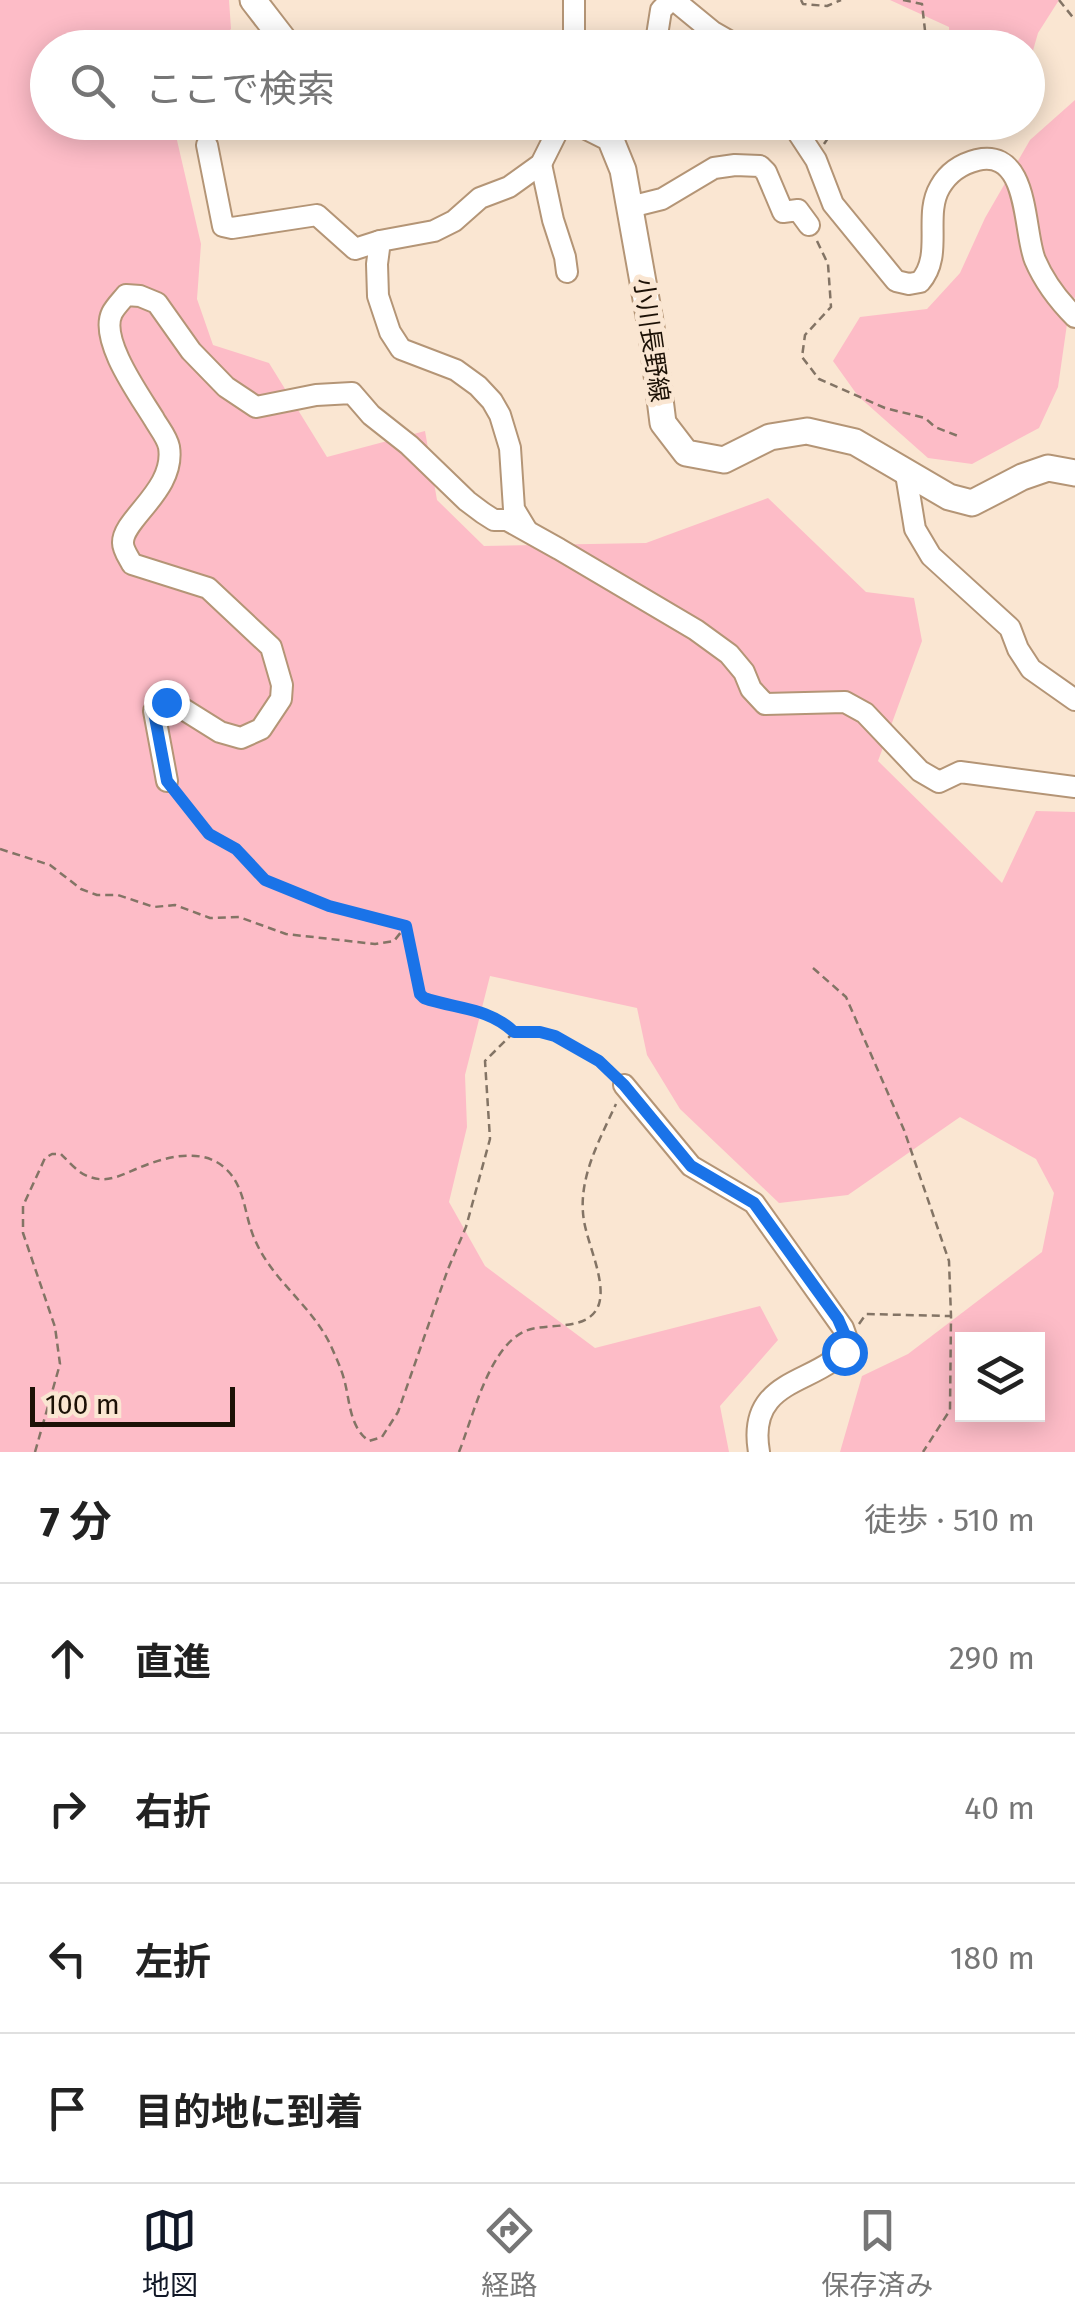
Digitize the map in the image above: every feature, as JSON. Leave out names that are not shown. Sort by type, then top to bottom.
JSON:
[{"type":"main road","points":[[254,0],[276,30]]},
{"type":"main road","name":"小川長野線","points":[[618,140],[654,346],[662,423],[686,453],[724,460],[770,437],[807,431],[854,442],[949,498],[972,503],[1048,468],[1075,473]]},
{"type":"street","points":[[574,0],[574,30]]},
{"type":"street","points":[[658,30],[661,10],[673,0],[710,30]]},
{"type":"street","points":[[207,145],[223,226],[232,228],[317,214],[354,249],[434,231],[480,198],[509,187],[542,164],[553,140]]},
{"type":"street","points":[[803,140],[816,160],[833,204],[896,280],[909,284],[920,282],[930,269],[935,198],[941,185],[964,164],[979,159],[1000,162],[1020,188],[1031,249],[1042,277],[1073,313]]},
{"type":"street","points":[[542,164],[567,272]]},
{"type":"street","points":[[630,207],[662,200],[714,168],[760,166],[783,212],[798,210],[809,225]]},
{"type":"street","points":[[380,241],[378,296],[390,332],[401,349],[456,370],[492,401],[510,448],[514,509],[527,530]]},
{"type":"street","points":[[167,781],[154,712],[158,706],[166,702],[180,707],[220,732],[241,738],[261,729],[280,698],[282,685],[271,647],[208,588],[132,564],[126,552],[122,540],[156,494],[170,463],[168,442],[137,392],[108,328],[112,312],[126,295],[157,302],[191,351],[240,398],[256,408],[316,395],[352,393],[371,415],[494,520],[507,520],[527,530],[706,637],[738,663],[751,690],[766,704],[845,702],[854,706],[920,771],[939,782],[960,772],[1075,787]]},
{"type":"street","points":[[906,474],[920,541],[1010,628],[1032,669],[1075,700]]},
{"type":"street","points":[[624,1085],[691,1166],[754,1203],[838,1319],[848,1342],[844,1352],[780,1389],[770,1401],[757,1430],[760,1452]]},
{"type":"path","points":[[800,0],[802,4],[828,6],[841,0]]},
{"type":"path","points":[[902,0],[923,2],[925,30]]},
{"type":"path","points":[[1059,0],[1075,20]]},
{"type":"path","points":[[809,225],[828,264],[830,307],[804,335],[802,357],[819,379],[884,408],[925,418],[935,427],[958,436]]},
{"type":"path","points":[[167,781],[209,834],[236,849],[265,880],[329,906],[406,926]]},
{"type":"path","points":[[0,849],[50,865],[80,889],[97,895],[118,895],[154,907],[175,905],[210,918],[239,917],[286,934],[375,944],[394,941],[406,926]]},
{"type":"path","points":[[406,926],[424,998],[481,1012],[514,1032],[555,1036],[599,1061],[624,1085],[596,1148],[584,1194],[584,1219],[598,1278],[599,1304],[582,1321],[527,1330],[510,1342],[488,1376],[459,1452]]},
{"type":"path","points":[[813,968],[846,997],[904,1130],[949,1261],[950,1410],[923,1452]]},
{"type":"path","points":[[35,1452],[60,1364],[55,1328],[23,1233],[23,1206],[44,1158],[61,1154],[92,1178],[115,1178],[174,1157],[210,1158],[226,1168],[240,1187],[252,1236],[264,1258],[329,1341],[357,1428],[369,1441],[382,1437],[398,1412],[466,1227],[490,1139],[484,1061],[514,1032]]},
{"type":"path","points":[[848,1342],[866,1314],[951,1316]]},
{"type":"shaded area","points":[[0,0],[229,0],[230,30],[30,30],[30,140],[177,140],[201,244],[197,299],[213,345],[269,363],[327,457],[425,431],[437,500],[484,546],[646,543],[768,498],[866,592],[914,598],[922,641],[878,761],[1002,883],[1036,811],[1075,812],[1075,1452],[840,1452],[862,1376],[908,1354],[1042,1252],[1054,1193],[1036,1159],[960,1117],[848,1195],[779,1203],[680,1109],[647,1055],[637,1008],[490,976],[465,1075],[467,1127],[449,1202],[485,1266],[595,1348],[760,1306],[778,1340],[720,1406],[729,1452],[0,1452]]},
{"type":"shaded area","points":[[890,0],[1059,0],[1040,30],[949,27]]},
{"type":"shaded area","points":[[1075,100],[1075,297],[1069,310],[1058,387],[1039,428],[972,464],[928,458],[858,396],[833,361],[860,317],[927,309],[960,273],[985,218],[1030,140],[1045,140],[1045,127]]},
{"type":"route","points":[[166,702],[154,712],[167,781],[209,834],[236,849],[265,880],[329,906],[406,926],[424,998],[481,1012],[514,1032],[555,1036],[599,1061],[691,1166],[754,1203],[838,1319],[848,1342],[844,1352]]}]
